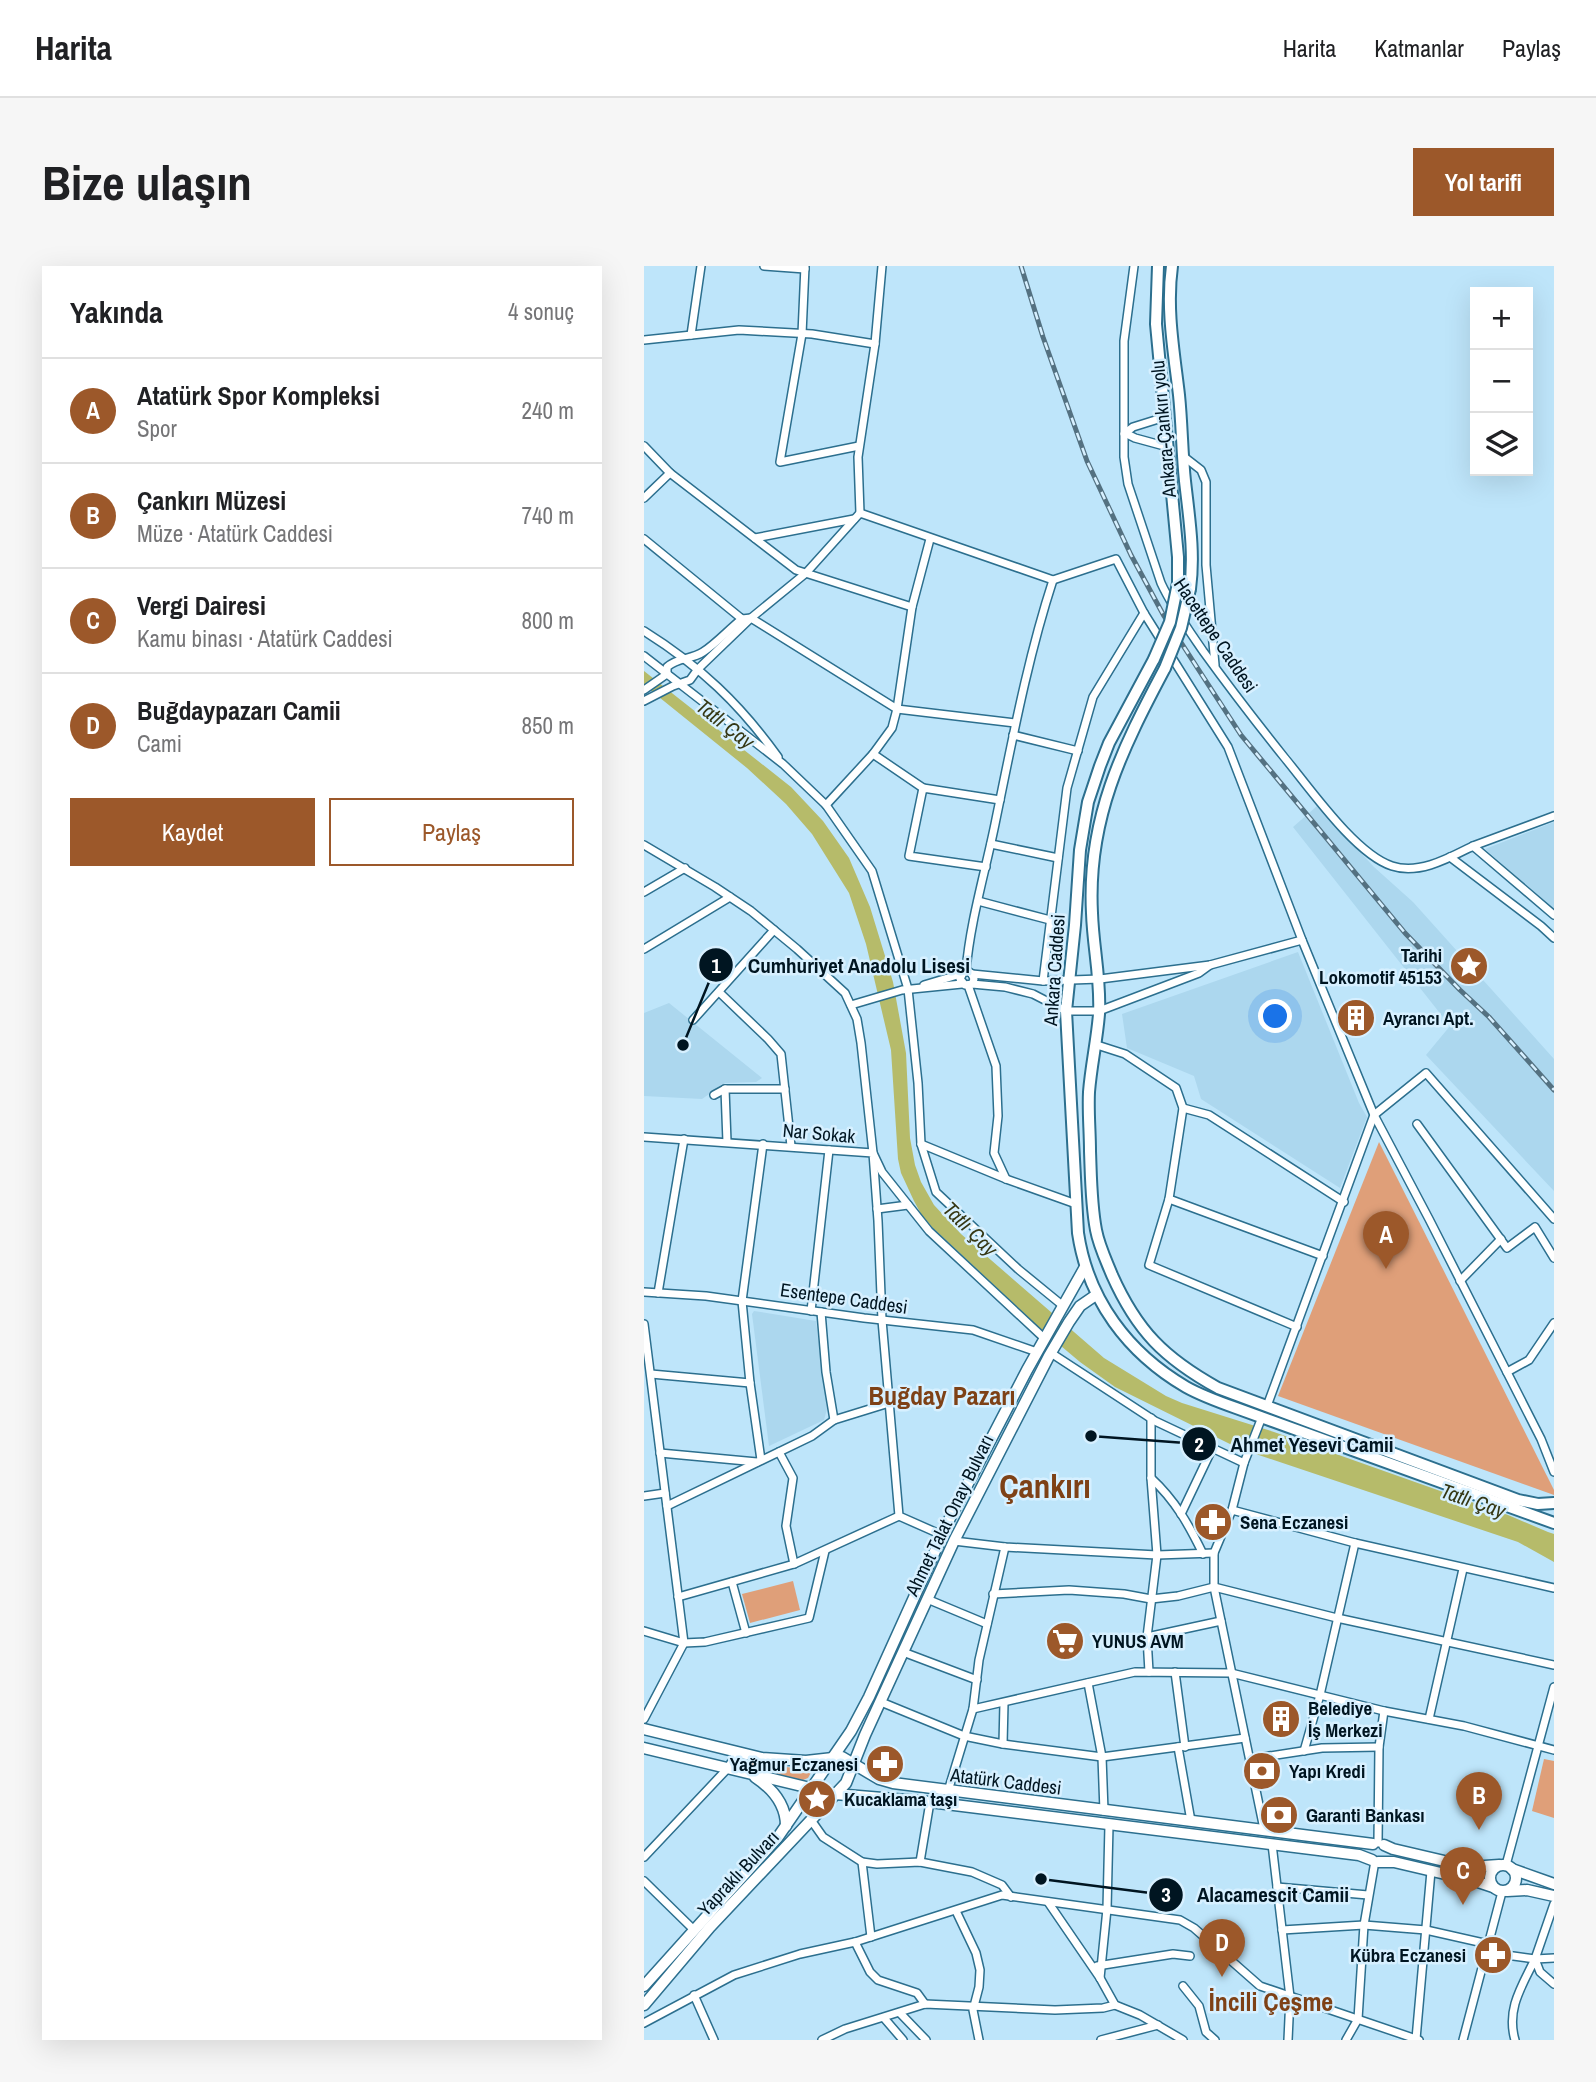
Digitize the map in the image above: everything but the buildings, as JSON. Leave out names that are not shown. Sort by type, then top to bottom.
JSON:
[{"type":"highway","name":"Ankara-Çankırı yolu","points":[[1154,659],[1170,622],[1178,583],[1178,556],[1156,324],[1158,266]]},
{"type":"highway","name":"Ankara-Çankırı yolu","points":[[1172,266],[1172,341],[1192,546],[1190,589],[1181,628],[1165,668],[1117,767],[1101,813],[1094,862],[1092,914],[1100,979],[1097,1045],[1089,1092],[1092,1204],[1099,1242],[1115,1282],[1141,1327],[1168,1356],[1218,1388],[1525,1502],[1554,1503]]},
{"type":"highway","name":"Ankara Caddesi","points":[[1154,659],[1109,743],[1091,791],[1080,850],[1068,980],[1066,1011],[1078,1233],[1085,1266],[1096,1295],[1129,1342],[1164,1373],[1198,1393],[1261,1421],[1554,1523]]},
{"type":"main road","points":[[1061,1309],[1085,1266]]},
{"type":"main road","name":"Ahmet Talat Onay Bulvarı","points":[[854,1764],[954,1541],[1053,1349],[1080,1306],[1096,1295]]},
{"type":"main road","name":"Ahmet Talat Onay Bulvarı","points":[[833,1757],[861,1713],[942,1535],[1061,1309]]},
{"type":"main road","name":"Atatürk Caddesi","points":[[644,1729],[762,1758],[813,1761],[842,1757],[886,1782],[1378,1844],[1470,1867],[1506,1866],[1554,1884]]},
{"type":"main road","name":"Atatürk Caddesi","points":[[644,1748],[837,1794],[930,1802],[1359,1855],[1375,1861],[1394,1862],[1475,1881],[1501,1890],[1527,1890],[1554,1896]]},
{"type":"main road","points":[[644,1986],[759,1860],[833,1757]]},
{"type":"main road","name":"Yapraklı Bulvarı","points":[[644,2005],[710,1927],[837,1794],[854,1764]]},
{"type":"main road","points":[[749,1773],[778,1798],[785,1813],[786,1826]]},
{"type":"main road","points":[[1378,1844],[1387,1851],[1386,1857],[1375,1861],[1369,1856],[1369,1850],[1378,1844]]},
{"type":"main road","points":[[1506,1866],[1516,1875],[1516,1882],[1512,1888],[1501,1890],[1490,1881],[1490,1875],[1493,1869],[1506,1866]]},
{"type":"street","points":[[691,335],[701,266]]},
{"type":"street","points":[[764,266],[805,267],[802,334],[780,462],[859,446]]},
{"type":"street","points":[[648,699],[694,678],[698,669],[751,618],[806,573],[857,516],[859,446],[875,344],[882,266]]},
{"type":"street","name":"Hacettepe Caddesi","points":[[1134,266],[1124,341],[1124,457],[1129,484],[1161,583],[1215,668],[1327,810],[1370,854],[1382,862],[1402,868],[1421,867],[1554,816]]},
{"type":"street","points":[[644,340],[739,330],[802,334],[875,344]]},
{"type":"street","points":[[1124,433],[1164,417]]},
{"type":"street","points":[[1124,433],[1168,447]]},
{"type":"street","points":[[644,446],[670,472],[796,570],[912,607]]},
{"type":"street","points":[[1182,456],[1201,470],[1206,482],[1206,565],[1215,668]]},
{"type":"street","points":[[644,498],[670,472]]},
{"type":"street","points":[[755,538],[857,516],[1053,580],[1116,559],[1144,613],[1228,747],[1302,940],[1374,1115],[1541,1439],[1554,1472]]},
{"type":"street","points":[[644,539],[742,618],[751,618],[897,709],[1015,723]]},
{"type":"street","points":[[826,805],[873,754],[892,728],[912,607],[930,539]]},
{"type":"street","points":[[1006,1179],[994,1153],[998,1116],[996,1066],[967,984],[960,979],[967,973],[968,943],[1015,723],[1036,632],[1053,580]]},
{"type":"street","points":[[1043,981],[1067,788],[1093,697],[1144,613]]},
{"type":"street","points":[[644,690],[665,676],[667,667],[675,660],[686,659],[704,651],[742,618]]},
{"type":"street","points":[[644,631],[698,669],[753,723],[783,764]]},
{"type":"street","points":[[644,656],[676,685],[783,764],[826,805],[873,871],[905,990],[918,1083],[921,1144],[936,1192],[1061,1309]]},
{"type":"street","points":[[1013,735],[1078,751]]},
{"type":"street","points":[[873,754],[923,788],[1000,800]]},
{"type":"street","points":[[923,788],[909,856],[986,866]]},
{"type":"street","points":[[990,844],[1058,858]]},
{"type":"street","points":[[644,845],[730,897],[774,930],[838,984],[857,1019],[873,1153],[882,1320],[899,1516]]},
{"type":"street","points":[[1472,846],[1554,915]]},
{"type":"street","points":[[1450,857],[1521,910],[1554,939]]},
{"type":"street","points":[[644,892],[685,868]]},
{"type":"street","points":[[644,949],[730,897]]},
{"type":"street","points":[[978,901],[1050,920]]},
{"type":"street","points":[[693,1020],[774,930]]},
{"type":"street","points":[[917,988],[939,979],[967,973],[1043,981],[1100,979],[1210,965],[1302,940]]},
{"type":"street","points":[[851,1005],[905,990],[967,984],[1005,986],[1033,994],[1066,1011],[1099,1011],[1199,973],[1210,965]]},
{"type":"street","points":[[967,973],[974,979],[967,984]]},
{"type":"street","points":[[719,992],[777,1049],[782,1060],[791,1146]]},
{"type":"street","points":[[1097,1045],[1125,1054],[1176,1088],[1183,1108],[1169,1199],[1149,1265],[1297,1327]]},
{"type":"street","points":[[1267,1406],[1374,1115],[1426,1073],[1554,1219]]},
{"type":"street","points":[[714,1095],[725,1089],[785,1089]]},
{"type":"street","points":[[725,1089],[727,1142]]},
{"type":"street","points":[[1183,1108],[1209,1115],[1344,1202]]},
{"type":"street","points":[[1417,1124],[1507,1248],[1535,1227],[1554,1258]]},
{"type":"street","name":"Nar Sokak","points":[[644,1137],[873,1153]]},
{"type":"street","points":[[657,1293],[684,1139]]},
{"type":"street","points":[[759,1461],[742,1301],[763,1144]]},
{"type":"street","points":[[921,1144],[1076,1204]]},
{"type":"street","points":[[811,1311],[829,1150]]},
{"type":"street","points":[[873,1153],[882,1172],[939,1241],[1045,1338]]},
{"type":"street","points":[[1169,1199],[1323,1256]]},
{"type":"street","points":[[877,1209],[908,1205]]},
{"type":"street","points":[[1460,1280],[1501,1239]]},
{"type":"street","name":"Esentepe Caddesi","points":[[644,1292],[742,1301],[973,1330],[1037,1352]]},
{"type":"street","points":[[821,1312],[826,1372],[835,1420]]},
{"type":"street","points":[[1507,1372],[1529,1360],[1554,1323]]},
{"type":"street","points":[[644,1324],[684,1643],[644,1719]]},
{"type":"street","points":[[1053,1349],[1151,1418],[1244,1463]]},
{"type":"street","points":[[648,1368],[750,1383]]},
{"type":"street","points":[[667,1506],[812,1436],[835,1420],[889,1403]]},
{"type":"street","points":[[1149,1672],[1147,1637],[1157,1556],[1151,1478],[1151,1418]]},
{"type":"street","points":[[1261,1421],[1244,1463],[1232,1510],[1214,1553],[1214,1587],[1264,1829]]},
{"type":"street","points":[[1181,1514],[1213,1447]]},
{"type":"street","points":[[779,1451],[793,1478],[786,1526],[794,1564]]},
{"type":"street","points":[[660,1453],[759,1461]]},
{"type":"street","points":[[1151,1478],[1168,1494],[1203,1554]]},
{"type":"street","points":[[644,1496],[665,1493]]},
{"type":"street","points":[[1232,1510],[1355,1543],[1554,1588]]},
{"type":"street","points":[[678,1597],[794,1564],[899,1516],[942,1535]]},
{"type":"street","points":[[954,1541],[1157,1556],[1214,1553]]},
{"type":"street","points":[[1304,1751],[1320,1695],[1355,1543]]},
{"type":"street","points":[[948,1791],[973,1709],[987,1624],[1004,1546]]},
{"type":"street","points":[[644,1631],[684,1643],[705,1642],[809,1618],[825,1551]]},
{"type":"street","points":[[1429,1719],[1464,1569]]},
{"type":"street","points":[[732,1582],[746,1633]]},
{"type":"street","points":[[993,1594],[1069,1590],[1151,1599],[1178,1596],[1214,1587],[1337,1618],[1554,1665]]},
{"type":"street","points":[[927,1599],[987,1624]]},
{"type":"street","points":[[1147,1637],[1221,1621]]},
{"type":"street","points":[[903,1652],[977,1680]]},
{"type":"street","points":[[973,1709],[1135,1672],[1231,1673],[1554,1750]]},
{"type":"street","points":[[1175,1672],[1191,1821]]},
{"type":"street","points":[[1088,1683],[1102,1757],[1104,1811]]},
{"type":"street","points":[[1506,1866],[1554,1687]]},
{"type":"street","points":[[881,1702],[964,1736],[1102,1757],[1245,1738]]},
{"type":"street","points":[[1003,1744],[1004,1703]]},
{"type":"street","points":[[1378,1844],[1379,1747],[1384,1711]]},
{"type":"street","points":[[1250,1759],[1322,1748],[1379,1747]]},
{"type":"street","points":[[644,1856],[728,1768],[737,1752]]},
{"type":"street","points":[[920,1862],[930,1802]]},
{"type":"street","points":[[811,1820],[823,1837],[862,1862],[920,1862],[972,1872],[1002,1885],[1011,1897]]},
{"type":"street","points":[[1097,1966],[1107,1909],[1109,1825]]},
{"type":"street","points":[[1272,1844],[1290,1997],[1288,2040]]},
{"type":"street","points":[[1346,2040],[1357,2019],[1364,1925],[1375,1861]]},
{"type":"street","points":[[862,1862],[871,1937]]},
{"type":"street","points":[[644,2023],[734,1975],[800,1954],[855,1942],[1002,1895],[1180,1920],[1194,1928],[1260,1986],[1414,2039],[1431,1871]]},
{"type":"street","points":[[644,1881],[694,1930]]},
{"type":"street","points":[[1277,1887],[1368,1895]]},
{"type":"street","points":[[1463,2040],[1501,1890]]},
{"type":"street","points":[[1048,1902],[1097,1966],[1100,1978],[1115,2005],[1159,2025],[1182,2040]]},
{"type":"street","points":[[1515,2040],[1511,2022],[1514,2006],[1535,1959],[1554,1904]]},
{"type":"street","points":[[956,1911],[981,1970],[973,2006],[979,2040]]},
{"type":"street","points":[[1282,1930],[1364,1925],[1426,1930],[1488,1944],[1506,1955],[1535,1959],[1554,1958]]},
{"type":"street","points":[[855,1942],[870,1972],[878,1980],[917,1993],[925,2004]]},
{"type":"street","points":[[1097,1966],[1173,1954],[1190,1956]]},
{"type":"street","points":[[1535,1959],[1540,1972],[1554,1984]]},
{"type":"street","points":[[1183,1986],[1199,2006],[1206,2032],[1215,2040]]},
{"type":"street","points":[[694,1995],[714,2040]]},
{"type":"street","points":[[822,2040],[845,2029],[925,2004],[1055,2010],[1115,2005]]},
{"type":"street","points":[[900,2013],[926,2040]]},
{"type":"street","points":[[884,2018],[902,2040]]},
{"type":"street","points":[[1105,2039],[1159,2025]]},
{"type":"shaded area","points":[[644,671],[791,787],[823,821],[849,858],[870,907],[893,982],[906,1053],[910,1138],[915,1165],[934,1205],[961,1234],[1104,1358],[1166,1396],[1508,1515],[1554,1534],[1554,1562],[1518,1542],[1238,1448],[1115,1387],[1042,1330],[932,1227],[921,1214],[901,1173],[891,1050],[866,944],[849,893],[812,834],[786,804],[747,768],[644,685]]},
{"type":"shaded area","points":[[1317,806],[1374,867],[1413,902],[1554,1059],[1554,1191],[1426,1055],[1450,1026],[1293,827]]},
{"type":"shaded area","points":[[1554,822],[1554,909],[1485,849]]},
{"type":"shaded area","points":[[1298,952],[1367,1117],[1340,1188],[1201,1099],[1194,1076],[1127,1048],[1122,1014]]},
{"type":"shaded area","points":[[669,1003],[762,1078],[756,1082],[725,1083],[702,1099],[644,1096],[644,1013]]},
{"type":"shaded area","points":[[1379,1142],[1554,1490],[1554,1495],[1278,1396]]},
{"type":"shaded area","points":[[754,1311],[816,1321],[827,1409],[824,1420],[769,1446],[752,1314]]},
{"type":"shaded area","points":[[793,1581],[800,1610],[750,1623],[742,1594]]},
{"type":"shaded area","points":[[1544,1759],[1554,1761],[1554,1818],[1532,1811]]},
{"type":"shaded area","points":[[741,1760],[770,1766],[813,1769],[808,1778],[803,1780],[739,1765]]},
{"type":"railway","points":[[1021,266],[1087,461],[1131,555],[1164,616],[1202,675],[1241,735],[1405,933],[1489,1017],[1554,1090]]},
{"type":"place","name":"Tarihi Lokomotif 45153","points":[[1469,966]]},
{"type":"place","name":"Ayrancı Apt.","points":[[1356,1018]]},
{"type":"place","name":"Cumhuriyet Anadolu Lisesi","points":[[683,1045]]},
{"type":"place","name":"Atatürk Spor Kompleksi","points":[[1386,1269]]},
{"type":"place","name":"Ahmet Yesevi Camii","points":[[1091,1436]]},
{"type":"place","name":"Sena Eczanesi","points":[[1213,1522]]},
{"type":"place","name":"YUNUS AVM","points":[[1065,1641]]},
{"type":"place","name":"Belediye İş Merkezi","points":[[1281,1719]]},
{"type":"place","name":"Yağmur Eczanesi","points":[[885,1764]]},
{"type":"place","name":"Yapı Kredi","points":[[1262,1771]]},
{"type":"place","name":"Kucaklama taşı","points":[[817,1799]]},
{"type":"place","name":"Garanti Bankası","points":[[1279,1815]]},
{"type":"place","name":"Çankırı Müzesi","points":[[1479,1830]]},
{"type":"place","name":"Alacamescit Camii","points":[[1041,1879]]},
{"type":"place","name":"Vergi Dairesi","points":[[1463,1905]]},
{"type":"place","name":"Kübra Eczanesi","points":[[1493,1955]]},
{"type":"place","name":"Buğdaypazarı Camii","points":[[1222,1977]]},
{"type":"district","name":"Buğday Pazarı","points":[[942,1396]]},
{"type":"district","name":"Çankırı","points":[[1045,1486]]},
{"type":"district","name":"İncili Çeşme","points":[[1271,2002]]},
{"type":"water label","name":"Tatlı Çay","points":[[725,724]]},
{"type":"water label","name":"Tatlı Çay","points":[[970,1229]]},
{"type":"water label","name":"Tatlı Çay","points":[[1473,1501]]}]
